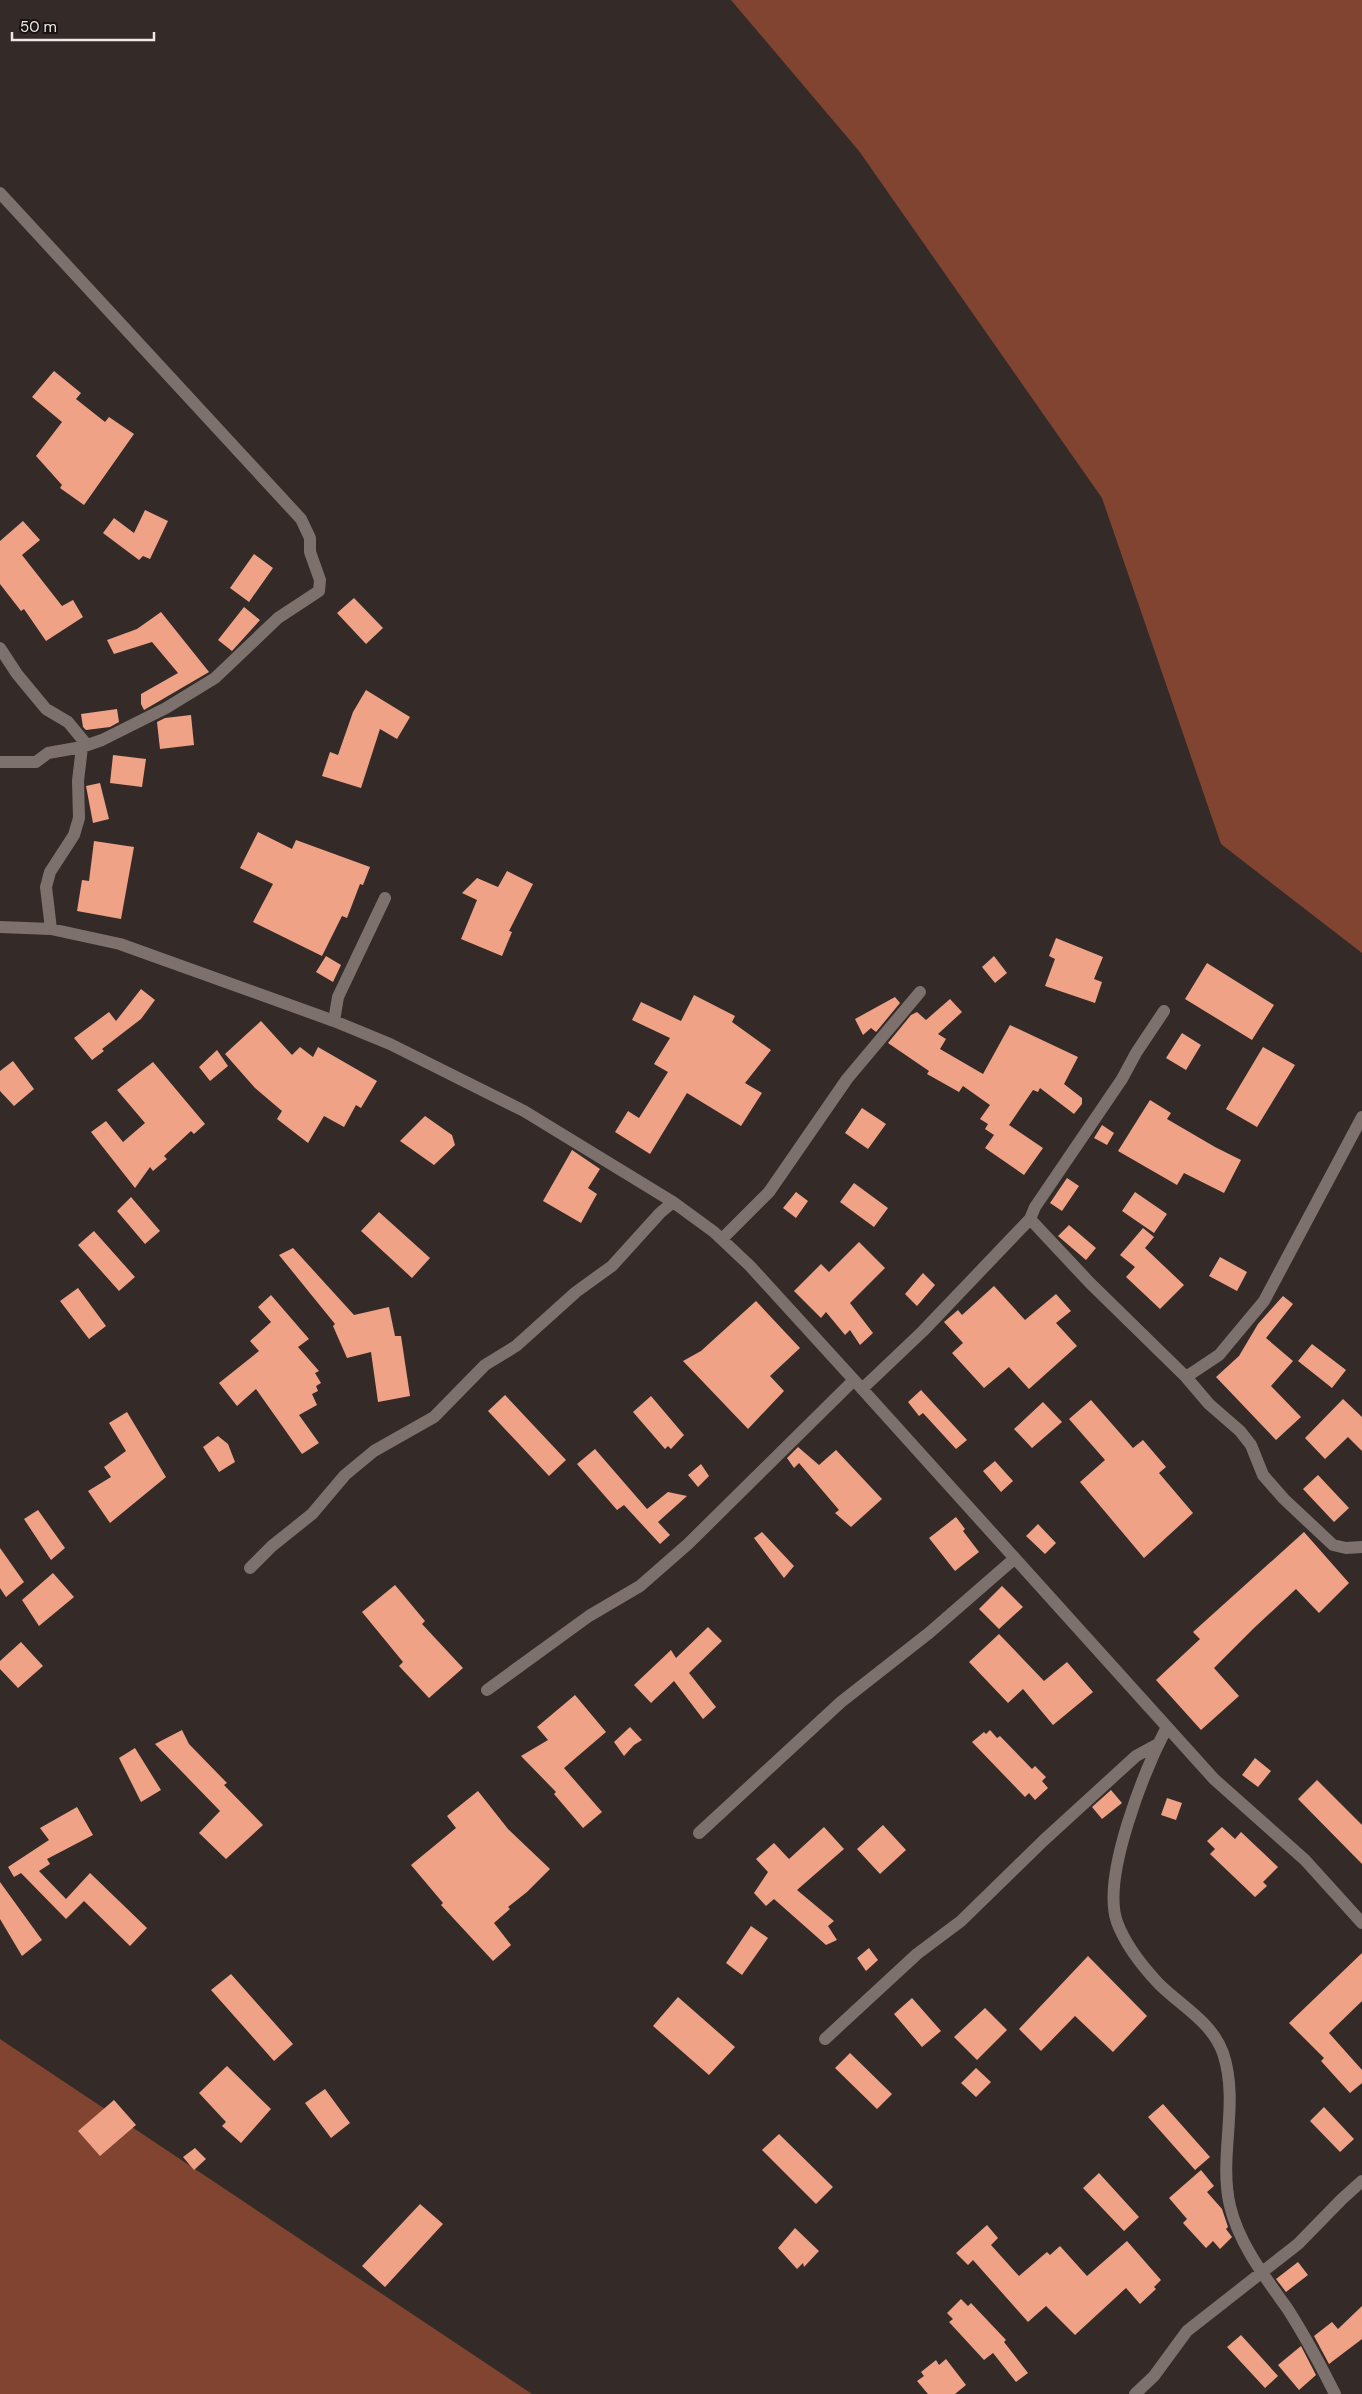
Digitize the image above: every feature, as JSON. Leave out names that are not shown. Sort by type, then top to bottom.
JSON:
[{"type":"street","points":[[0,193],[301,519],[310,538],[310,552],[320,580],[319,591],[278,618],[215,678],[166,708],[102,740],[85,746],[48,753],[36,762],[0,762]]},
{"type":"street","points":[[0,648],[17,674],[46,709],[68,722],[85,746],[78,781],[79,818],[74,835],[50,872],[46,887],[51,929]]},
{"type":"street","points":[[334,1022],[338,996],[384,898]]},
{"type":"street","points":[[0,927],[51,929],[120,944],[390,1044],[524,1111],[673,1202],[722,1239],[750,1266],[1214,1779],[1304,1860],[1362,1923]]},
{"type":"street","points":[[722,1239],[769,1192],[847,1078],[920,992]]},
{"type":"street","points":[[487,1690],[590,1616],[640,1586],[688,1544],[858,1384],[923,1331],[1030,1220],[1035,1207],[1122,1079],[1136,1053],[1164,1011]]},
{"type":"street","points":[[1186,1377],[1219,1355],[1264,1300],[1362,1117]]},
{"type":"street","points":[[250,1568],[272,1546],[312,1514],[344,1475],[374,1451],[434,1417],[485,1365],[516,1346],[576,1292],[612,1266],[660,1212],[673,1202]]},
{"type":"street","points":[[1030,1220],[1090,1283],[1186,1377],[1209,1404],[1245,1438],[1251,1445],[1263,1475],[1284,1500],[1333,1545],[1346,1548],[1362,1547]]},
{"type":"street","points":[[699,1833],[841,1702],[929,1634],[1014,1559]]},
{"type":"street","points":[[1167,1727],[1158,1744],[1122,1839],[1114,1884],[1116,1921],[1134,1954],[1160,1984],[1201,2020],[1222,2050],[1229,2074],[1230,2124],[1225,2169],[1230,2206],[1237,2228],[1261,2272],[1313,2349],[1335,2394]]},
{"type":"street","points":[[825,2039],[917,1954],[961,1921],[1043,1841],[1136,1756],[1158,1744]]},
{"type":"street","points":[[1135,2394],[1154,2376],[1187,2331],[1298,2244],[1342,2198],[1362,2181]]},
{"type":"shaded area","points":[[731,0],[1362,0],[1362,953],[1221,844],[1102,498],[859,151]]},
{"type":"shaded area","points":[[0,2039],[532,2394],[0,2394]]},
{"type":"building","points":[[54,371],[81,393],[76,399],[105,422],[109,417],[134,434],[84,505],[60,488],[62,485],[36,456],[62,422],[32,397]]},
{"type":"building","points":[[145,510],[168,521],[150,559],[143,556],[139,560],[103,533],[114,518],[134,533]]},
{"type":"building","points":[[23,521],[40,540],[22,555],[62,606],[73,600],[83,617],[46,641],[24,609],[21,611],[0,584],[0,541]]},
{"type":"building","points":[[254,554],[273,568],[249,602],[230,588]]},
{"type":"building","points":[[354,598],[383,628],[366,644],[337,613]]},
{"type":"building","points":[[244,607],[260,620],[232,651],[218,640]]},
{"type":"building","points":[[161,612],[209,672],[144,710],[141,704],[141,694],[178,673],[152,642],[114,654],[107,640],[137,629]]},
{"type":"building","points":[[366,690],[410,717],[397,739],[380,729],[361,788],[322,776],[330,752],[338,755],[353,712]]},
{"type":"building","points":[[117,709],[119,722],[110,727],[86,730],[83,727],[81,714]]},
{"type":"building","points":[[191,715],[194,745],[160,749],[157,722],[165,718]]},
{"type":"building","points":[[113,755],[146,759],[142,787],[110,783]]},
{"type":"building","points":[[100,783],[109,819],[93,823],[86,786]]},
{"type":"building","points":[[258,832],[292,849],[296,840],[370,867],[363,885],[360,884],[347,918],[342,916],[322,956],[253,922],[273,884],[240,868]]},
{"type":"building","points":[[94,841],[134,847],[121,919],[77,911],[82,880],[89,881]]},
{"type":"building","points":[[507,871],[533,884],[509,931],[512,932],[502,956],[461,939],[477,900],[462,893],[477,878],[498,887]]},
{"type":"building","points":[[1056,938],[1103,957],[1094,979],[1102,982],[1095,1003],[1045,986],[1055,959],[1049,956]]},
{"type":"building","points":[[326,956],[341,965],[333,982],[316,972]]},
{"type":"building","points":[[994,956],[1007,973],[995,983],[982,967]]},
{"type":"building","points":[[1207,963],[1274,1005],[1252,1040],[1185,999]]},
{"type":"building","points":[[141,989],[155,1000],[141,1019],[102,1049],[104,1051],[92,1060],[74,1038],[109,1012],[116,1021]]},
{"type":"building","points":[[694,995],[735,1016],[732,1022],[771,1050],[745,1083],[762,1093],[741,1126],[687,1093],[650,1154],[615,1132],[628,1111],[639,1118],[668,1072],[654,1064],[670,1038],[632,1020],[641,1002],[681,1021]]},
{"type":"building","points":[[895,997],[900,1003],[876,1032],[871,1028],[863,1035],[855,1019]]},
{"type":"building","points":[[950,999],[962,1012],[938,1034],[946,1039],[940,1049],[983,1074],[1010,1025],[1078,1057],[1064,1084],[1082,1098],[1082,1104],[1074,1114],[1040,1088],[1038,1092],[1033,1090],[1009,1125],[1043,1148],[1024,1175],[985,1148],[994,1135],[985,1129],[988,1124],[980,1119],[990,1105],[963,1086],[959,1092],[927,1074],[929,1071],[888,1043],[911,1015],[917,1012],[926,1020]]},
{"type":"building","points":[[261,1021],[292,1055],[300,1047],[313,1057],[318,1047],[377,1081],[361,1108],[356,1105],[344,1127],[324,1116],[308,1143],[277,1119],[282,1111],[255,1088],[225,1054]]},
{"type":"building","points":[[1182,1033],[1201,1045],[1186,1070],[1166,1058]]},
{"type":"building","points":[[1263,1047],[1295,1065],[1257,1127],[1226,1109]]},
{"type":"building","points":[[217,1050],[228,1066],[210,1081],[199,1067]]},
{"type":"building","points":[[13,1061],[34,1089],[14,1106],[0,1091],[0,1071]]},
{"type":"building","points":[[153,1062],[205,1124],[194,1134],[191,1131],[164,1156],[167,1159],[153,1171],[150,1167],[135,1188],[91,1132],[106,1121],[123,1142],[145,1123],[117,1090]]},
{"type":"building","points":[[1150,1100],[1171,1113],[1167,1119],[1241,1160],[1224,1193],[1184,1173],[1177,1185],[1118,1151]]},
{"type":"building","points":[[862,1108],[886,1124],[868,1149],[845,1133]]},
{"type":"building","points":[[425,1116],[452,1135],[455,1145],[434,1165],[400,1141]]},
{"type":"building","points":[[1102,1125],[1114,1133],[1107,1145],[1094,1138]]},
{"type":"building","points":[[572,1150],[600,1169],[588,1188],[597,1194],[581,1223],[543,1201]]},
{"type":"building","points":[[1067,1178],[1079,1186],[1062,1211],[1050,1203]]},
{"type":"building","points":[[854,1183],[888,1208],[874,1227],[840,1202]]},
{"type":"building","points":[[796,1192],[808,1201],[796,1218],[783,1208]]},
{"type":"building","points":[[1135,1192],[1167,1214],[1154,1233],[1122,1211]]},
{"type":"building","points":[[131,1197],[160,1231],[145,1244],[117,1211]]},
{"type":"building","points":[[379,1212],[430,1258],[412,1278],[361,1231]]},
{"type":"building","points":[[1069,1225],[1096,1248],[1086,1260],[1058,1236]]},
{"type":"building","points":[[1143,1228],[1154,1237],[1145,1248],[1184,1285],[1160,1309],[1126,1277],[1135,1267],[1120,1255]]},
{"type":"building","points":[[94,1231],[135,1277],[119,1291],[78,1245]]},
{"type":"building","points":[[859,1242],[885,1268],[850,1303],[873,1333],[860,1345],[850,1330],[845,1335],[826,1312],[821,1318],[794,1291],[821,1264],[829,1272]]},
{"type":"building","points":[[293,1248],[354,1315],[389,1307],[395,1336],[401,1336],[410,1396],[378,1402],[371,1352],[347,1358],[333,1326],[335,1324],[279,1255]]},
{"type":"building","points":[[1220,1257],[1247,1272],[1237,1291],[1209,1276]]},
{"type":"building","points":[[923,1273],[935,1285],[917,1306],[905,1294]]},
{"type":"building","points":[[994,1286],[1025,1320],[1056,1294],[1071,1311],[1056,1323],[1077,1346],[1029,1389],[1009,1367],[984,1388],[952,1353],[963,1343],[944,1322],[958,1310],[962,1315]]},
{"type":"building","points":[[78,1288],[106,1326],[89,1339],[60,1301]]},
{"type":"building","points":[[271,1295],[309,1339],[298,1347],[319,1371],[315,1373],[321,1383],[316,1386],[318,1391],[312,1394],[317,1405],[299,1415],[319,1443],[302,1454],[256,1389],[237,1406],[219,1383],[259,1351],[250,1341],[271,1322],[258,1307]]},
{"type":"building","points":[[1283,1296],[1293,1304],[1266,1338],[1293,1361],[1271,1386],[1301,1417],[1276,1440],[1216,1377],[1239,1356],[1258,1324]]},
{"type":"building","points":[[756,1301],[800,1348],[770,1376],[784,1391],[748,1429],[683,1361],[701,1351]]},
{"type":"building","points":[[1312,1344],[1346,1370],[1332,1388],[1298,1361]]},
{"type":"building","points":[[921,1390],[967,1440],[956,1449],[923,1413],[919,1416],[908,1402]]},
{"type":"building","points":[[505,1395],[566,1460],[549,1476],[488,1411]]},
{"type":"building","points":[[651,1396],[684,1435],[671,1449],[668,1446],[665,1449],[633,1412]]},
{"type":"building","points":[[1343,1399],[1362,1417],[1362,1451],[1348,1437],[1325,1459],[1305,1438]]},
{"type":"building","points":[[1091,1400],[1133,1448],[1143,1440],[1166,1467],[1159,1473],[1193,1513],[1144,1558],[1080,1482],[1105,1460],[1069,1419]]},
{"type":"building","points":[[1043,1402],[1062,1422],[1032,1448],[1014,1429]]},
{"type":"building","points":[[127,1412],[166,1477],[110,1523],[88,1491],[111,1477],[104,1467],[126,1451],[109,1423]]},
{"type":"building","points":[[218,1436],[228,1444],[235,1462],[219,1472],[203,1447]]},
{"type":"building","points":[[798,1447],[819,1465],[836,1450],[882,1499],[851,1527],[835,1513],[839,1510],[799,1463],[794,1468],[787,1458]]},
{"type":"building","points":[[595,1449],[647,1509],[668,1492],[687,1496],[658,1522],[670,1535],[660,1544],[624,1505],[617,1510],[577,1464]]},
{"type":"building","points":[[995,1461],[1013,1481],[1001,1492],[983,1471]]},
{"type":"building","points":[[701,1464],[709,1476],[698,1487],[688,1475]]},
{"type":"building","points":[[1318,1475],[1349,1508],[1334,1522],[1303,1489]]},
{"type":"building","points":[[38,1510],[65,1548],[51,1560],[24,1519]]},
{"type":"building","points":[[956,1517],[965,1529],[963,1531],[979,1552],[955,1571],[929,1538]]},
{"type":"building","points":[[1038,1524],[1056,1543],[1045,1554],[1026,1536]]},
{"type":"building","points":[[762,1532],[794,1566],[784,1578],[754,1538]]},
{"type":"building","points":[[1304,1532],[1349,1583],[1319,1613],[1296,1589],[1254,1628],[1214,1668],[1239,1696],[1201,1730],[1156,1680],[1200,1639],[1193,1632]]},
{"type":"building","points":[[0,1548],[24,1582],[6,1597],[0,1588]]},
{"type":"building","points":[[53,1573],[74,1597],[39,1626],[22,1600]]},
{"type":"building","points":[[395,1585],[425,1621],[422,1624],[463,1668],[429,1698],[399,1666],[403,1662],[362,1612]]},
{"type":"building","points":[[1002,1586],[1023,1607],[999,1629],[979,1609]]},
{"type":"building","points":[[708,1627],[722,1641],[689,1673],[716,1707],[703,1719],[674,1681],[651,1703],[634,1685],[671,1650],[676,1658]]},
{"type":"building","points":[[999,1634],[1044,1681],[1067,1662],[1093,1692],[1053,1725],[1023,1689],[1008,1703],[969,1662]]},
{"type":"building","points":[[21,1642],[43,1666],[18,1688],[0,1669],[0,1661]]},
{"type":"building","points":[[575,1695],[606,1732],[564,1768],[602,1812],[583,1828],[554,1794],[556,1792],[521,1756],[548,1740],[537,1727]]},
{"type":"building","points":[[630,1727],[642,1740],[634,1745],[624,1756],[614,1742]]},
{"type":"building","points":[[182,1730],[189,1744],[227,1783],[224,1785],[263,1825],[226,1859],[199,1833],[220,1811],[155,1744]]},
{"type":"building","points":[[990,1730],[997,1738],[1000,1736],[1032,1769],[1035,1766],[1046,1777],[1042,1781],[1048,1788],[1035,1800],[1029,1793],[1025,1797],[972,1742],[984,1732],[986,1734]]},
{"type":"building","points":[[135,1748],[161,1790],[141,1802],[119,1758]]},
{"type":"building","points":[[1255,1758],[1271,1771],[1258,1787],[1242,1775]]},
{"type":"building","points":[[1317,1780],[1362,1825],[1362,1864],[1298,1799]]},
{"type":"building","points":[[1111,1790],[1122,1803],[1102,1819],[1092,1807]]},
{"type":"building","points":[[478,1791],[508,1829],[550,1869],[527,1892],[508,1907],[510,1909],[494,1923],[511,1945],[493,1961],[441,1905],[443,1903],[411,1865],[456,1828],[447,1816]]},
{"type":"building","points":[[1167,1798],[1182,1803],[1176,1820],[1161,1815]]},
{"type":"building","points":[[77,1807],[93,1835],[47,1859],[50,1864],[39,1871],[66,1899],[90,1873],[147,1928],[130,1946],[84,1901],[66,1919],[21,1873],[14,1877],[8,1867],[49,1840],[40,1828]]},
{"type":"building","points":[[883,1825],[906,1850],[880,1874],[857,1849]]},
{"type":"building","points":[[824,1827],[844,1849],[797,1890],[834,1921],[828,1926],[837,1940],[826,1945],[774,1899],[766,1906],[754,1893],[768,1872],[756,1859],[774,1843],[789,1859]]},
{"type":"building","points":[[1222,1827],[1235,1839],[1241,1832],[1278,1867],[1263,1882],[1267,1886],[1255,1897],[1210,1854],[1215,1849],[1207,1841]]},
{"type":"building","points":[[0,1882],[42,1940],[22,1956],[0,1919]]},
{"type":"building","points":[[751,1926],[768,1938],[742,1975],[726,1963]]},
{"type":"building","points":[[869,1948],[878,1960],[866,1971],[857,1958]]},
{"type":"building","points":[[1362,1953],[1362,2001],[1329,2033],[1362,2070],[1362,2083],[1350,2093],[1321,2061],[1324,2058],[1289,2023]]},
{"type":"building","points":[[1088,1956],[1147,2016],[1113,2052],[1075,2016],[1041,2051],[1019,2029]]},
{"type":"building","points":[[231,1974],[293,2044],[274,2061],[211,1990]]},
{"type":"building","points":[[678,1997],[735,2047],[709,2075],[653,2026]]},
{"type":"building","points":[[912,1998],[941,2031],[922,2047],[894,2014]]},
{"type":"building","points":[[985,2008],[1007,2030],[977,2060],[954,2037]]},
{"type":"building","points":[[850,2053],[892,2094],[877,2109],[835,2068]]},
{"type":"building","points":[[227,2066],[271,2109],[241,2143],[222,2126],[226,2122],[199,2093]]},
{"type":"building","points":[[976,2068],[991,2082],[976,2097],[961,2083]]},
{"type":"building","points":[[325,2089],[350,2123],[331,2138],[305,2103]]},
{"type":"building","points":[[114,2100],[136,2125],[100,2156],[78,2131]]},
{"type":"building","points":[[1163,2104],[1210,2157],[1195,2170],[1148,2117]]},
{"type":"building","points":[[1324,2107],[1354,2139],[1340,2152],[1310,2121]]},
{"type":"building","points":[[779,2134],[833,2187],[816,2204],[762,2150]]},
{"type":"building","points":[[195,2148],[206,2159],[194,2170],[183,2157]]},
{"type":"building","points":[[1201,2170],[1214,2186],[1207,2192],[1222,2209],[1228,2227],[1226,2229],[1232,2237],[1220,2249],[1213,2241],[1206,2248],[1183,2223],[1187,2219],[1169,2198]]},
{"type":"building","points":[[1099,2173],[1139,2217],[1124,2231],[1083,2188]]},
{"type":"building","points":[[420,2204],[443,2224],[385,2287],[362,2266]]},
{"type":"building","points":[[987,2225],[998,2238],[991,2245],[1019,2276],[1047,2252],[1050,2255],[1060,2246],[1087,2276],[1127,2241],[1161,2280],[1154,2287],[1156,2289],[1140,2304],[1126,2288],[1075,2335],[1046,2306],[1028,2322],[973,2260],[968,2265],[956,2253]]},
{"type":"building","points":[[795,2228],[819,2251],[804,2267],[803,2263],[797,2269],[778,2248]]},
{"type":"building","points":[[1298,2262],[1308,2275],[1286,2292],[1276,2279]]},
{"type":"building","points":[[961,2299],[968,2306],[971,2303],[1006,2340],[1004,2342],[1028,2373],[1016,2382],[993,2353],[984,2360],[949,2322],[953,2319],[947,2313]]},
{"type":"building","points":[[1362,2306],[1362,2339],[1329,2364],[1314,2336],[1332,2322],[1338,2329]]},
{"type":"building","points":[[1241,2335],[1278,2376],[1265,2388],[1227,2347]]},
{"type":"building","points":[[1301,2346],[1316,2375],[1299,2390],[1278,2365]]},
{"type":"building","points":[[946,2359],[966,2385],[955,2394],[928,2394],[917,2381],[924,2376],[921,2372],[936,2360],[939,2365]]}]
